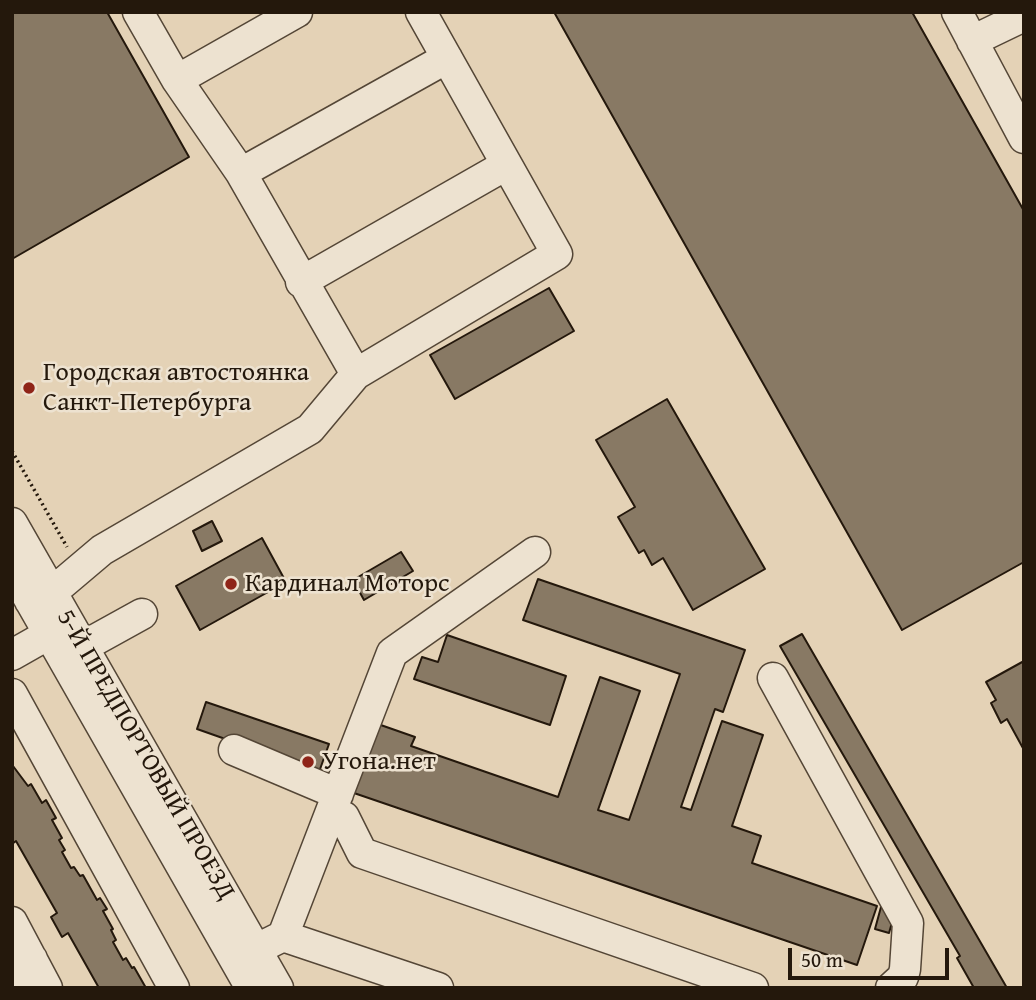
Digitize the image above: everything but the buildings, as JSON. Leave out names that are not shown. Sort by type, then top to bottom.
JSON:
[{"type":"street","points":[[138,12],[177,80],[240,173],[356,374]]},
{"type":"street","points":[[177,80],[297,12]]},
{"type":"street","points":[[41,596],[102,550],[310,429],[356,374],[557,254],[421,12]]},
{"type":"street","points":[[957,12],[1024,138]]},
{"type":"street","points":[[972,41],[1024,16]]},
{"type":"street","points":[[240,173],[447,58]]},
{"type":"street","points":[[302,282],[506,165]]},
{"type":"street","name":"5-Й ПРЕДПОРТОВЫЙ ПРОЕЗД","points":[[12,523],[41,596],[65,646],[246,956],[278,988]]},
{"type":"street","points":[[246,956],[283,936],[391,653],[535,552]]},
{"type":"street","name":"5-Й ПРЕДПОРТОВЫЙ ПРОЕЗД","points":[[12,569],[41,596]]},
{"type":"street","points":[[12,654],[65,646],[142,614]]},
{"type":"street","points":[[773,678],[908,923],[903,977],[891,988]]},
{"type":"street","points":[[12,694],[174,988]]},
{"type":"street","points":[[234,750],[334,803],[362,853],[753,988]]},
{"type":"street","points":[[12,922],[47,988]]},
{"type":"street","points":[[283,936],[438,988]]},
{"type":"street","name":"5-Й ПРЕДПОРТОВЫЙ ПРОЕЗД","points":[[246,956],[251,988]]},
{"type":"street","points":[[17,988],[16,978],[32,959]]},
{"type":"path","points":[[12,451],[80,569]]},
{"type":"place","name":"Городская автостоянка Санкт-Петербурга","points":[[29,388]]},
{"type":"place","name":"Кардинал Моторс","points":[[231,584]]},
{"type":"place","name":"Угона.нет","points":[[308,762]]}]
